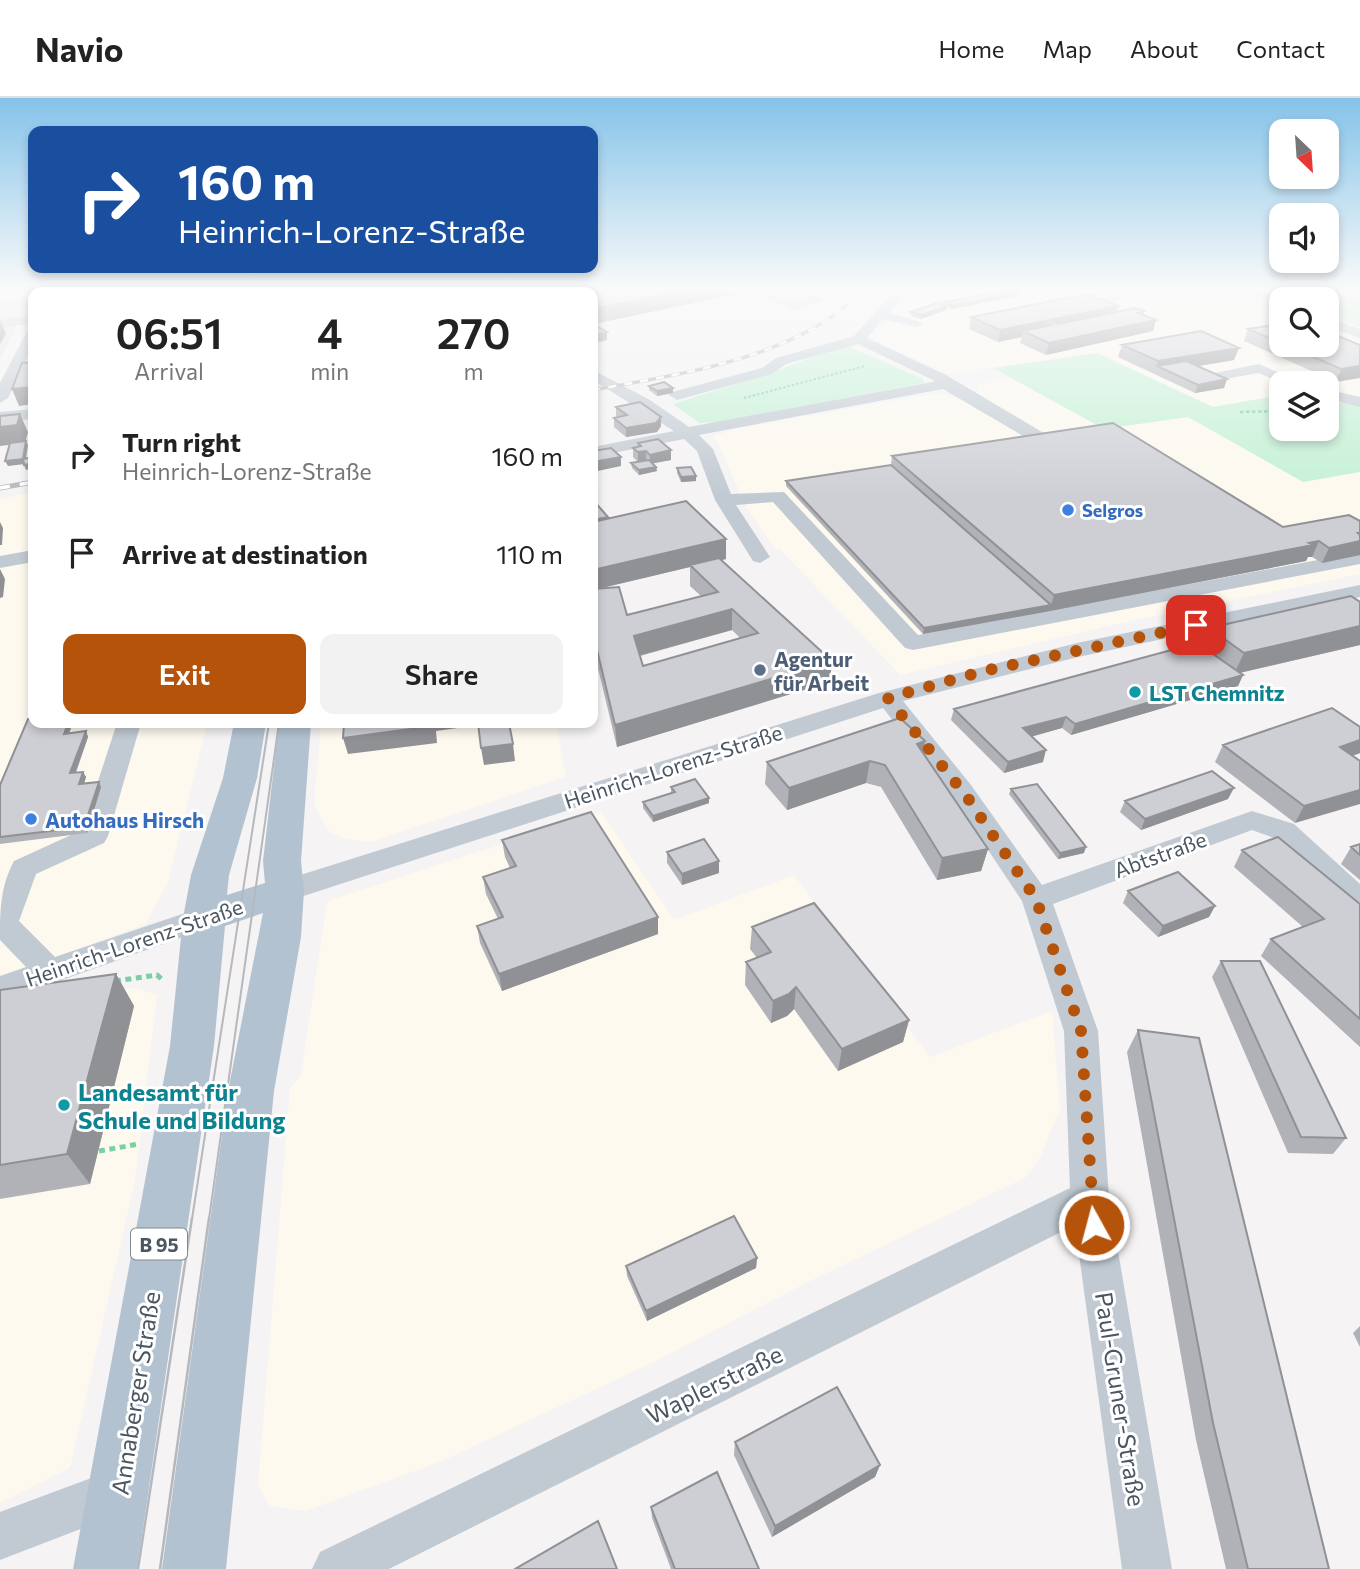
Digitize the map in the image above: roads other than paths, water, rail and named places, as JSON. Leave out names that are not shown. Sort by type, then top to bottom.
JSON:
[{"type":"main road","name":"Annaberger Straße","points":[[105,1569],[192,1046],[203,918],[210,875],[240,778],[249,728]]},
{"type":"main road","points":[[194,1569],[251,1091],[281,937],[285,891],[282,861],[295,728]]},
{"type":"main road","name":"Heinrich-Lorenz-Straße","points":[[203,918],[285,891]]},
{"type":"street","points":[[0,398],[19,360]]},
{"type":"street","points":[[677,395],[758,373],[786,360]]},
{"type":"street","points":[[902,360],[941,378],[943,382],[1046,442]]},
{"type":"street","points":[[1215,377],[1259,368],[1269,372]]},
{"type":"street","points":[[598,377],[644,403],[686,432],[705,449],[724,500],[760,557]]},
{"type":"street","points":[[598,451],[943,382]]},
{"type":"street","points":[[1339,396],[1357,399]]},
{"type":"street","points":[[0,417],[28,414]]},
{"type":"street","points":[[724,500],[778,496],[913,643],[1360,558]]},
{"type":"street","points":[[0,562],[28,557]]},
{"type":"street","name":"Heinrich-Lorenz-Straße","points":[[285,891],[888,698],[1025,662],[1360,591]]},
{"type":"street","points":[[990,629],[1025,662]]},
{"type":"street","name":"Paul-Gruner-Straße","points":[[888,698],[967,797],[1036,899],[1081,1031],[1090,1198],[1147,1569]]},
{"type":"street","points":[[49,971],[3,924],[24,867],[94,836],[127,728]]},
{"type":"street","name":"Abtstraße","points":[[1036,899],[1252,820],[1284,831],[1360,901]]},
{"type":"street","name":"Heinrich-Lorenz-Straße","points":[[0,989],[203,918]]},
{"type":"street","name":"Waplerstraße","points":[[337,1569],[1090,1198]]},
{"type":"street","points":[[0,1535],[118,1491]]},
{"type":"tram line","points":[[192,1219],[268,728]]},
{"type":"tram line","points":[[209,1219],[278,728]]},
{"type":"tram line","points":[[138,1569],[192,1218]]},
{"type":"tram line","points":[[160,1569],[209,1218]]},
{"type":"railway","points":[[598,389],[737,360]]},
{"type":"railway","points":[[0,488],[28,483]]},
{"type":"place","name":"Selgros","points":[[1068,510]]},
{"type":"place","name":"Agentur für Arbeit","points":[[760,670]]},
{"type":"place","name":"LST Chemnitz","points":[[1135,692]]},
{"type":"place","name":"Autohaus Hirsch","points":[[31,819]]},
{"type":"place","name":"Landesamt für Schule und Bildung","points":[[64,1105]]}]
